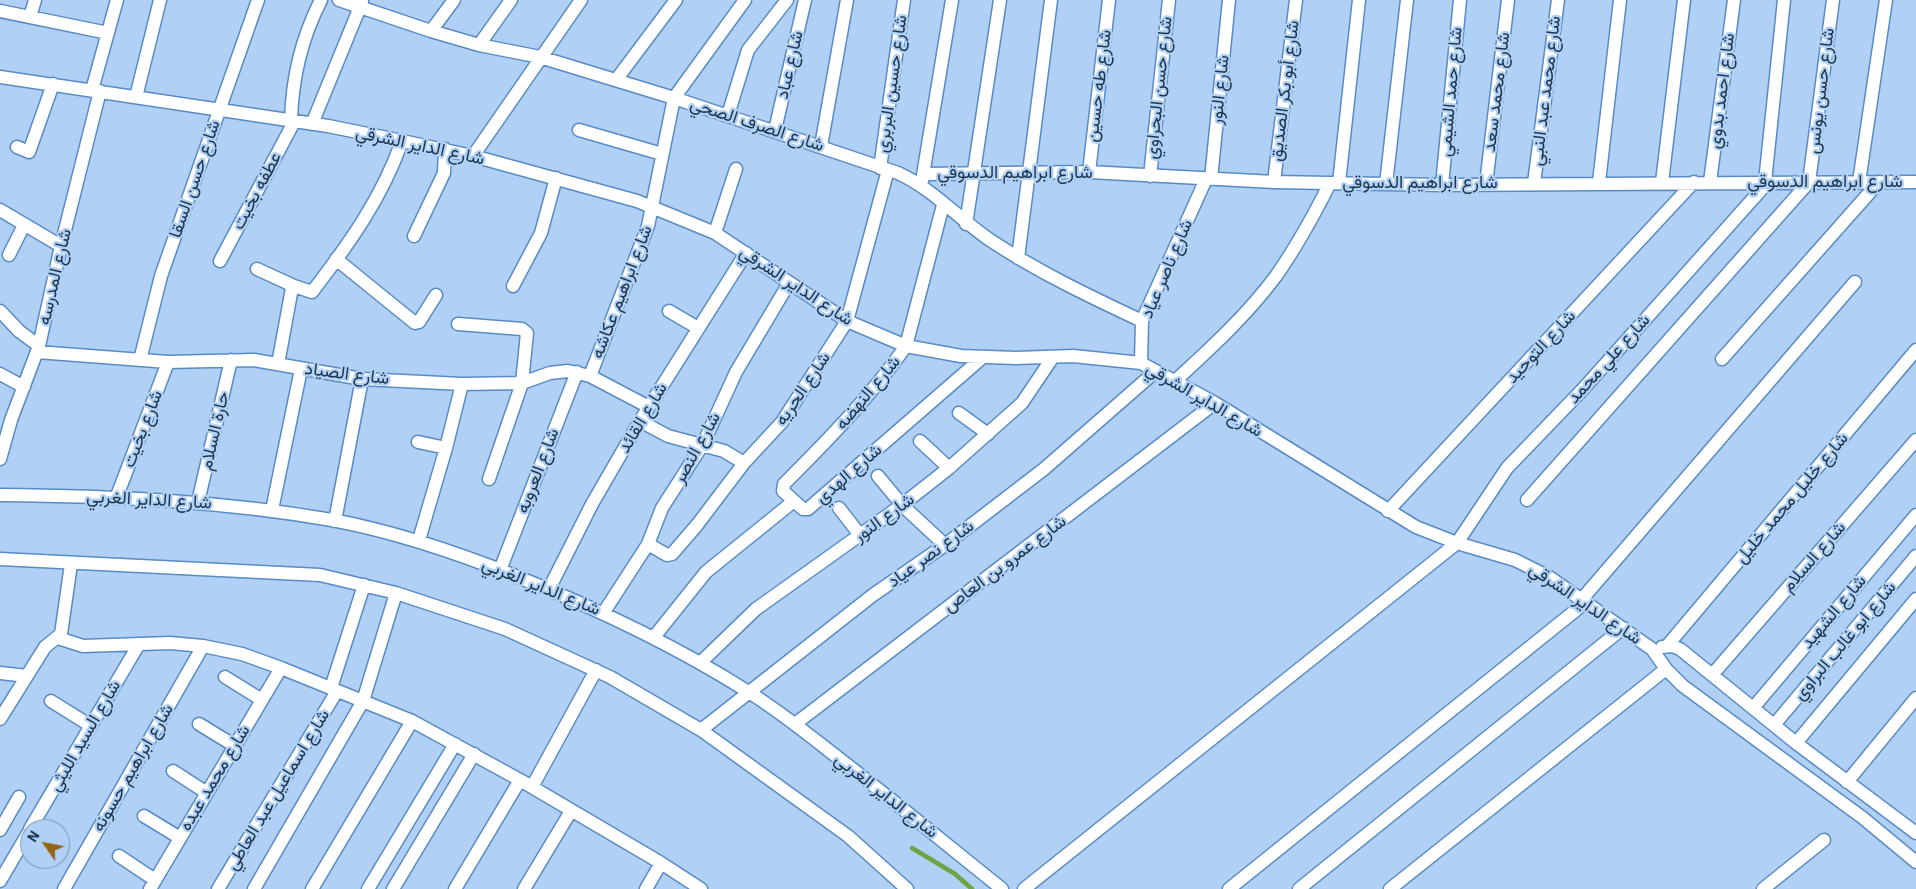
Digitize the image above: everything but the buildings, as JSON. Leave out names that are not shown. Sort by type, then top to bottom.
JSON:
[{"type":"street","points":[[30,17],[35,0]]},
{"type":"street","name":"شارع المدرسه","points":[[0,456],[38,349],[117,0]]},
{"type":"street","points":[[136,97],[160,0]]},
{"type":"street","name":"شارع حسن السقا","points":[[140,360],[162,276],[258,0]]},
{"type":"street","points":[[292,122],[295,68],[302,43],[321,0]]},
{"type":"street","name":"شارع الصرف الصحي","points":[[338,0],[361,4],[431,31],[479,45],[540,57],[616,80],[775,130],[884,169],[923,180],[943,205],[966,224],[1018,258],[1079,291],[1142,321]]},
{"type":"street","points":[[431,31],[454,0]]},
{"type":"street","points":[[479,45],[511,0]]},
{"type":"street","points":[[473,156],[581,0]]},
{"type":"street","points":[[616,80],[676,0]]},
{"type":"street","points":[[674,98],[745,0]]},
{"type":"street","points":[[728,115],[748,50],[787,0]]},
{"type":"street","name":"شارع عباد","points":[[775,130],[805,0]]},
{"type":"street","points":[[821,146],[847,0]]},
{"type":"street","name":"شارع حسين البربري","points":[[884,169],[904,0]]},
{"type":"street","points":[[923,180],[952,0]]},
{"type":"street","points":[[966,224],[1000,0]]},
{"type":"street","points":[[1018,258],[1051,0]]},
{"type":"street","name":"شارع طه حسين","points":[[1089,172],[1110,0]]},
{"type":"street","name":"شارع حسن البحراوي","points":[[1150,176],[1169,0]]},
{"type":"street","name":"شارع النور","points":[[1208,179],[1229,0]]},
{"type":"street","name":"شارع أبو بكر الصديق","points":[[1274,182],[1296,0]]},
{"type":"street","points":[[1175,381],[1241,318],[1275,276],[1335,183],[1359,0]]},
{"type":"street","points":[[1386,184],[1407,0]]},
{"type":"street","name":"شارع حمد الشيمي","points":[[1442,184],[1460,0]]},
{"type":"street","name":"شارع محمد سعد","points":[[1486,184],[1508,0]]},
{"type":"street","name":"شارع محمد عبد النبي","points":[[1534,183],[1558,0]]},
{"type":"street","points":[[1599,182],[1620,0]]},
{"type":"street","points":[[1662,182],[1684,0]]},
{"type":"street","name":"شارع احمد بدوي","points":[[1710,182],[1734,0]]},
{"type":"street","points":[[1766,182],[1784,0]]},
{"type":"street","name":"شارع حسن يونس","points":[[1809,182],[1833,0]]},
{"type":"street","points":[[1859,182],[1886,0]]},
{"type":"street","points":[[312,124],[361,4]]},
{"type":"street","points":[[0,11],[108,33]]},
{"type":"street","name":"شارع الداير الشرقي","points":[[0,77],[312,124],[402,140],[445,149],[556,178],[651,207],[715,233],[847,321],[906,346],[947,355],[1073,356],[1141,363],[1215,403],[1416,527],[1457,543],[1515,560],[1533,568],[1584,600],[1652,649],[1666,669],[1683,686],[1863,818],[1916,862]]},
{"type":"street","points":[[16,147],[29,152],[53,84]]},
{"type":"street","name":"شارع ابراهيم عكاشه","points":[[590,376],[648,226],[674,98]]},
{"type":"street","name":"عطفه بخيت","points":[[220,261],[292,122]]},
{"type":"street","points":[[579,130],[662,154]]},
{"type":"street","points":[[257,269],[312,292],[353,238],[377,199],[402,140]]},
{"type":"street","points":[[414,236],[444,173],[445,149]]},
{"type":"street","points":[[715,233],[736,169]]},
{"type":"street","name":"شارع الحريه","points":[[648,544],[667,555],[672,554],[697,525],[744,463],[782,422],[847,321],[884,169]]},
{"type":"street","name":"شارع ابراهيم الدسوقي","points":[[923,180],[973,173],[1089,172],[1274,182],[1386,184],[1916,182]]},
{"type":"street","points":[[513,286],[541,233],[556,178]]},
{"type":"street","name":"شارع ناصر عياد","points":[[1141,363],[1142,321],[1208,179]]},
{"type":"street","name":"شارع التوحيد","points":[[1388,511],[1694,182]]},
{"type":"street","name":"شارع علي محمد","points":[[1024,889],[1457,543],[1507,468],[1584,388],[1766,182]]},
{"type":"street","points":[[1527,500],[1809,182]]},
{"type":"street","points":[[1722,359],[1879,182]]},
{"type":"street","name":"شارع النهضه","points":[[794,501],[783,491],[784,484],[826,442],[892,366],[906,346],[943,205]]},
{"type":"street","points":[[0,210],[61,246]]},
{"type":"street","points":[[9,255],[24,225]]},
{"type":"street","name":"شارع القائد","points":[[549,589],[592,504],[640,421],[746,253]]},
{"type":"street","points":[[336,259],[415,323],[419,322],[436,295]]},
{"type":"street","points":[[1229,889],[1584,600],[1855,282]]},
{"type":"street","name":"شارع النصر","points":[[604,612],[648,544],[662,508],[703,444],[736,372],[789,283]]},
{"type":"street","points":[[278,364],[292,288],[294,286]]},
{"type":"street","points":[[0,311],[38,349]]},
{"type":"street","points":[[669,311],[698,328]]},
{"type":"street","points":[[458,324],[526,331],[522,383],[489,479]]},
{"type":"street","name":"شارع الصياد","points":[[38,349],[168,362],[232,360],[278,364],[362,379],[462,384],[522,383],[550,373],[577,372],[590,376],[649,406]]},
{"type":"street","name":"شارع خليل محمد خليل","points":[[1667,646],[1916,350]]},
{"type":"street","name":"شارع الهدي","points":[[654,637],[702,576],[794,501],[803,509],[808,509],[983,356]]},
{"type":"street","name":"شارع النور","points":[[700,663],[756,609],[902,505],[950,468],[1022,403],[1053,357]]},
{"type":"street","name":"حارة السلام","points":[[198,502],[232,360]]},
{"type":"street","name":"شارع بخيت","points":[[117,496],[168,362]]},
{"type":"street","points":[[272,510],[302,369]]},
{"type":"street","name":"شارع نصر عياد","points":[[701,730],[873,595],[945,545],[1044,469],[1156,371]]},
{"type":"street","name":"شارع العروبه","points":[[500,570],[577,372]]},
{"type":"street","points":[[0,374],[24,387]]},
{"type":"street","points":[[335,521],[362,379]]},
{"type":"street","points":[[419,540],[446,448],[462,384]]},
{"type":"street","name":"شارع عمرو بن العاص","points":[[795,724],[1215,403]]},
{"type":"street","points":[[959,413],[988,434]]},
{"type":"street","points":[[640,421],[668,436],[703,444],[730,454],[744,463]]},
{"type":"street","name":"شارع السلام","points":[[1712,675],[1916,440]]},
{"type":"street","points":[[920,441],[950,468]]},
{"type":"street","points":[[418,442],[446,448]]},
{"type":"street","points":[[878,476],[902,505],[945,545]]},
{"type":"street","name":"شارع الداير الغربي","points":[[0,496],[117,496],[272,510],[335,521],[419,540],[549,589],[604,612],[654,637],[749,692],[795,724],[1002,889]]},
{"type":"street","points":[[839,508],[860,535]]},
{"type":"street","name":"شارع الشهيد","points":[[1753,708],[1916,515]]},
{"type":"street","name":"شارع ابو غالب البراوي","points":[[1774,725],[1916,556]]},
{"type":"street","points":[[0,559],[320,575],[396,593],[505,629],[596,670],[660,704],[701,730],[848,836],[907,889]]},
{"type":"street","points":[[0,719],[45,647],[58,638],[63,629],[71,564]]},
{"type":"street","name":"شارع اسماعيل عبد العاطي","points":[[218,889],[334,690],[364,585]]},
{"type":"street","points":[[254,889],[363,701],[396,593]]},
{"type":"street","points":[[1796,743],[1916,599]]},
{"type":"street","points":[[1299,889],[1622,628]]},
{"type":"street","points":[[58,638],[83,646],[139,644],[203,646],[242,654],[281,668],[412,721],[520,780],[661,863],[699,888]]},
{"type":"street","name":"شارع السيد الليثي","points":[[36,819],[139,644]]},
{"type":"street","name":"شارع ابراهيم حسونه","points":[[64,889],[203,646]]},
{"type":"street","name":"شارع الداير الشرقي","points":[[1652,649],[1667,646],[1676,647],[1847,782],[1914,828]]},
{"type":"street","name":"شارع محمد عبده","points":[[153,884],[281,668]]},
{"type":"street","points":[[1390,889],[1666,669]]},
{"type":"street","points":[[532,787],[596,670]]},
{"type":"street","points":[[0,673],[27,676]]},
{"type":"street","points":[[225,677],[262,700]]},
{"type":"street","points":[[1847,782],[1916,698]]},
{"type":"street","points":[[51,701],[91,726]]},
{"type":"street","points":[[312,889],[412,721]]},
{"type":"street","points":[[199,724],[235,746]]},
{"type":"street","points":[[368,889],[455,744]]},
{"type":"street","points":[[393,889],[474,754]]},
{"type":"street","points":[[173,772],[207,793]]},
{"type":"street","points":[[455,889],[520,780]]},
{"type":"street","points":[[0,830],[19,797]]},
{"type":"street","points":[[524,889],[571,811]]},
{"type":"street","points":[[144,816],[180,838]]},
{"type":"street","points":[[1763,889],[1824,840]]},
{"type":"street","name":"شارع السيد الليثي","points":[[0,881],[20,846]]},
{"type":"street","points":[[118,856],[153,884]]},
{"type":"street","points":[[646,889],[661,863]]},
{"type":"waterway","points":[[912,848],[955,874],[972,889]]}]
